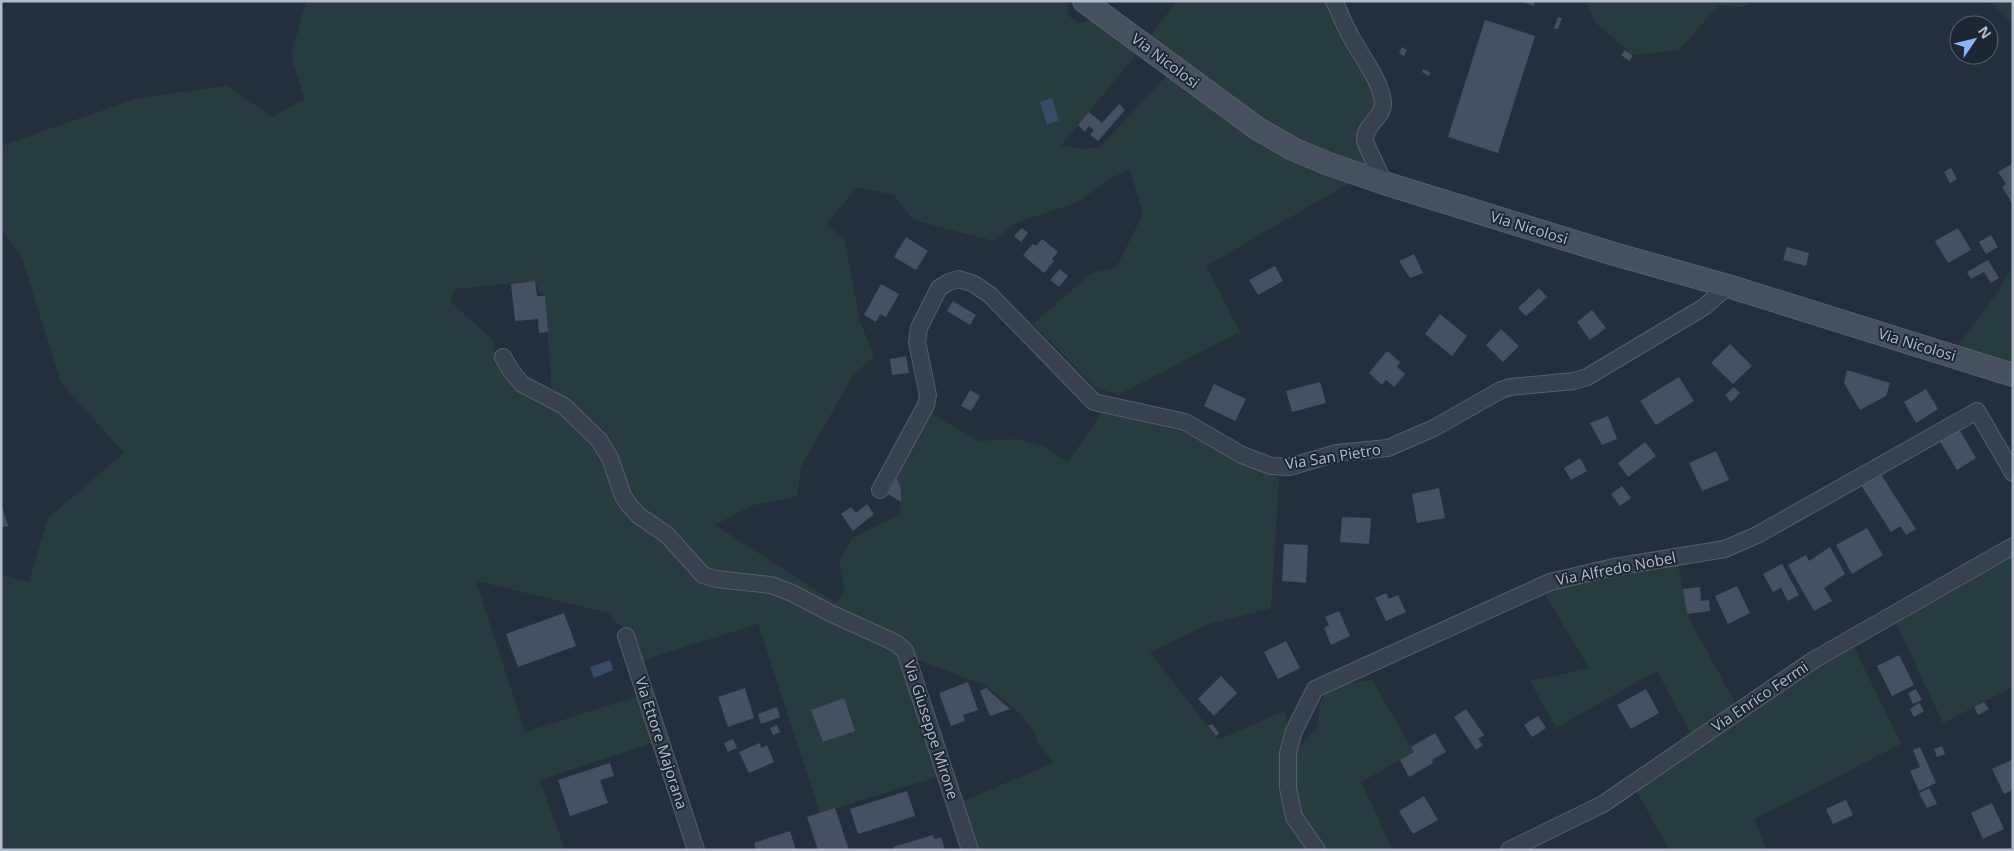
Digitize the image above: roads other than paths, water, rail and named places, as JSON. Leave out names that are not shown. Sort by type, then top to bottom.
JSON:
[{"type":"main road","name":"Via Nicolosi","points":[[1084,1],[1258,129],[1293,150],[1384,183],[1614,254],[1728,286],[2013,375]]},
{"type":"street","points":[[1334,1],[1348,33],[1381,93],[1383,105],[1378,117],[1366,133],[1365,141],[1384,183]]},
{"type":"street","name":"Via San Pietro","points":[[880,490],[926,405],[928,395],[917,342],[920,328],[939,288],[948,282],[959,279],[974,284],[990,295],[1094,402],[1185,422],[1242,455],[1271,466],[1289,467],[1337,453],[1388,448],[1434,428],[1501,390],[1510,387],[1574,381],[1587,377],[1704,308],[1728,286]]},
{"type":"street","name":"Via Giuseppe Mirone","points":[[503,357],[511,371],[522,384],[564,406],[599,440],[610,458],[623,496],[629,505],[638,515],[667,535],[703,575],[716,579],[771,585],[792,592],[830,613],[896,643],[905,651],[970,850]]},
{"type":"street","name":"Via Alfredo Nobel","points":[[1317,850],[1294,817],[1288,788],[1288,753],[1294,731],[1315,689],[1550,582],[1614,567],[1725,549],[1757,535],[1977,411],[2013,473]]},
{"type":"street","name":"Via Enrico Fermi","points":[[1509,850],[1603,804],[1812,661],[2013,546]]},
{"type":"street","name":"Via Ettore Majorana","points":[[626,636],[696,850]]},
{"type":"water","points":[[1052,98],[1059,121],[1047,124],[1040,102]]},
{"type":"water","points":[[610,660],[613,670],[594,678],[590,667]]}]
